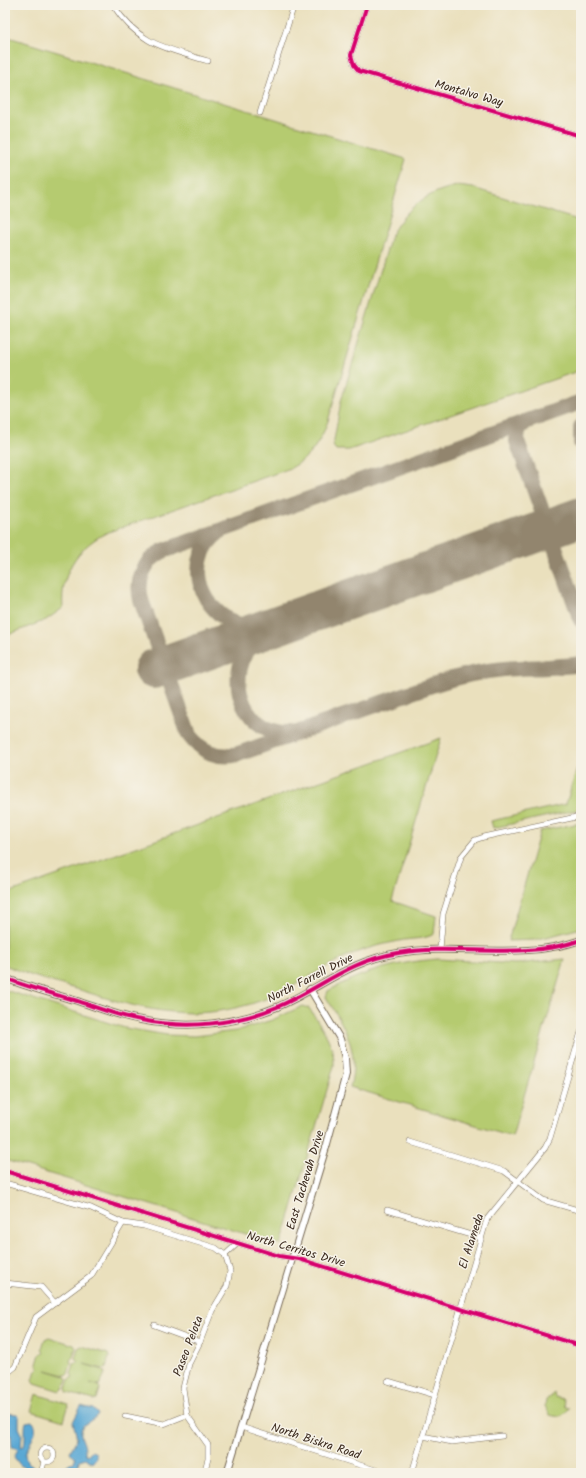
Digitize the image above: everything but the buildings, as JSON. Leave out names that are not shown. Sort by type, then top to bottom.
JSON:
[{"type":"street","points":[[113,5],[129,27],[144,38],[161,47],[208,61]]},
{"type":"street","points":[[260,113],[294,5]]},
{"type":"street","name":"Montalvo Way","points":[[368,5],[351,55],[354,65],[359,71],[581,136]]},
{"type":"street","points":[[440,949],[443,914],[461,857],[474,840],[581,816]]},
{"type":"street","name":"North Farrell Drive","points":[[5,978],[140,1020],[178,1025],[208,1024],[251,1016],[277,1007],[340,972],[374,959],[398,953],[440,949],[499,952],[532,951],[553,948],[581,940]]},
{"type":"street","name":"East Tachevah Drive","points":[[227,1473],[293,1258],[346,1074],[345,1058],[340,1039],[310,989]]},
{"type":"street","name":"El Alameda","points":[[412,1473],[481,1238],[490,1213],[545,1148],[550,1138],[581,1032]]},
{"type":"street","points":[[410,1142],[504,1172],[543,1200],[581,1211]]},
{"type":"street","name":"North Cerritos Drive","points":[[5,1171],[279,1256],[293,1258],[461,1308],[581,1346]]},
{"type":"street","points":[[5,1183],[91,1208],[123,1223],[144,1226],[216,1248],[225,1255],[238,1243]]},
{"type":"street","points":[[387,1210],[481,1238]]},
{"type":"street","points":[[5,1374],[15,1367],[36,1317],[90,1276],[123,1223]]},
{"type":"street","name":"Paseo Pelota","points":[[204,1473],[208,1459],[208,1445],[187,1414],[183,1396],[184,1383],[189,1364],[200,1342],[212,1311],[227,1286],[230,1271],[225,1255]]},
{"type":"street","points":[[5,1283],[41,1287],[55,1303]]},
{"type":"street","points":[[154,1325],[200,1342]]},
{"type":"street","points":[[388,1381],[435,1395]]},
{"type":"street","points":[[125,1416],[164,1424],[187,1414]]},
{"type":"street","name":"North Biskra Road","points":[[241,1427],[385,1473]]},
{"type":"street","points":[[423,1436],[452,1442],[502,1436]]},
{"type":"street","points":[[41,1473],[44,1462]]},
{"type":"green space","points":[[5,36],[406,159],[328,421],[318,442],[309,454],[291,468],[106,533],[95,539],[78,555],[67,574],[64,584],[63,608],[46,620],[5,636]]},
{"type":"green space","points":[[457,186],[473,188],[581,221],[581,370],[349,450],[336,450],[333,446],[341,401],[392,233],[398,224],[419,202],[436,192]]},
{"type":"green space","points":[[441,738],[392,901],[436,916],[434,934],[422,938],[387,943],[369,948],[341,959],[297,984],[263,1000],[215,1012],[171,1012],[149,1009],[52,982],[23,973],[5,965],[5,894]]},
{"type":"green space","points":[[581,756],[581,809],[493,828],[491,821],[566,804]]},
{"type":"green space","points":[[581,823],[581,928],[535,940],[508,941],[540,831]]},
{"type":"green space","points":[[438,959],[516,964],[565,959],[512,1136],[350,1087],[353,1073],[352,1050],[345,1029],[326,997],[328,991],[354,978],[395,965]]},
{"type":"green space","points":[[5,990],[125,1028],[167,1035],[195,1036],[236,1031],[272,1020],[303,1006],[309,1008],[330,1043],[334,1058],[334,1066],[281,1245],[5,1160]]},
{"type":"green space","points":[[49,1337],[74,1345],[76,1348],[70,1360],[71,1363],[68,1374],[65,1375],[46,1370],[65,1376],[67,1379],[63,1389],[60,1391],[35,1383],[33,1380],[36,1370],[39,1368],[37,1364],[40,1354],[44,1352],[42,1348],[45,1339]]},
{"type":"green space","points":[[82,1346],[108,1354],[109,1357],[106,1368],[103,1369],[84,1364],[103,1370],[105,1373],[99,1385],[90,1383],[99,1386],[100,1389],[97,1399],[94,1400],[68,1393],[66,1389],[69,1379],[73,1377],[71,1374],[74,1364],[78,1362],[75,1358],[78,1348]]},
{"type":"green space","points":[[554,1393],[555,1397],[563,1399],[565,1407],[569,1408],[561,1416],[550,1415],[545,1406],[546,1400]]},
{"type":"green space","points":[[36,1394],[69,1404],[64,1421],[31,1411]]},
{"type":"water","points":[[81,1406],[93,1409],[98,1414],[83,1426],[81,1431],[81,1436],[85,1446],[85,1453],[87,1455],[92,1451],[96,1453],[96,1458],[92,1463],[86,1458],[79,1460],[77,1473],[63,1473],[68,1464],[74,1462],[75,1458],[70,1452],[77,1438],[73,1422]]},
{"type":"water","points":[[5,1413],[17,1414],[19,1416],[19,1428],[22,1434],[21,1447],[24,1446],[26,1422],[32,1421],[35,1425],[35,1433],[25,1455],[28,1464],[33,1466],[32,1471],[20,1465],[14,1457],[18,1449],[12,1447],[11,1435],[6,1431],[8,1427],[5,1426]]},
{"type":"taxiway","points":[[581,402],[163,551],[156,555],[146,565],[140,585],[141,600],[189,735],[199,746],[217,755],[224,756],[238,754],[432,685],[459,677],[495,670],[581,664]]},
{"type":"taxiway","points":[[525,422],[518,430],[517,441],[581,620]]},
{"type":"taxiway","points":[[581,427],[581,443]]},
{"type":"taxiway","points":[[218,533],[208,543],[202,555],[199,568],[200,580],[204,593],[220,614],[232,622],[253,627],[275,625]]},
{"type":"taxiway","points":[[280,624],[259,637],[249,648],[242,662],[239,676],[239,691],[251,716],[262,725],[275,731],[291,733]]},
{"type":"runway","points":[[154,669],[581,517]]},
{"type":"cycle path","points":[[367,5],[351,55],[354,65],[359,71],[581,136]]},
{"type":"cycle path","points":[[5,978],[115,1014],[132,1018],[158,1023],[192,1025],[210,1024],[244,1018],[277,1007],[293,1000],[349,969],[380,957],[421,950],[513,951],[558,946],[581,940]]},
{"type":"cycle path","points":[[5,1171],[279,1256],[299,1259],[581,1346]]}]
